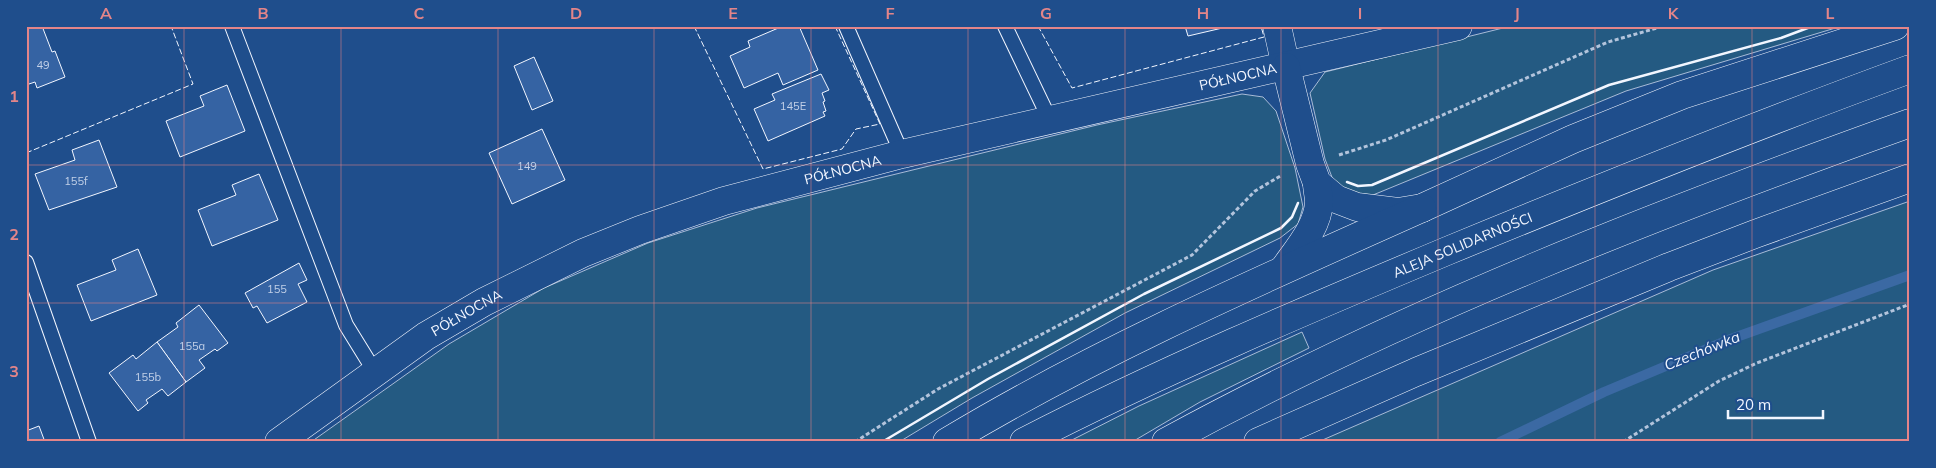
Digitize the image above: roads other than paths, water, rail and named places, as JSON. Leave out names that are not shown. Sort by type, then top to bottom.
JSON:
[{"type":"main road","points":[[1277,26],[1319,201],[1317,217],[1284,269]]},
{"type":"main road","name":"PÓŁNOCNA","points":[[280,442],[426,336],[484,302],[583,253],[640,230],[724,201],[902,154],[1458,26]]},
{"type":"main road","points":[[947,442],[996,412],[1074,371],[1284,269],[1573,140],[1682,95],[1895,26]]},
{"type":"main road","name":"ALEJA SOLIDARNOŚCI","points":[[1024,442],[1178,367],[1290,316],[1695,150],[1910,69]]},
{"type":"main road","points":[[1166,442],[1333,357],[1494,285],[1669,213],[1910,123]]},
{"type":"main road","points":[[1313,173],[1336,199],[1357,207],[1398,212],[1422,208]]},
{"type":"main road","points":[[1258,442],[1408,376],[1669,267],[1910,178]]},
{"type":"lane","points":[[232,26],[346,325],[375,372]]},
{"type":"lane","points":[[846,26],[902,154]]},
{"type":"lane","points":[[1006,26],[1050,120]]},
{"type":"lane","points":[[26,262],[89,442]]},
{"type":"waterway","name":"Czechówka","points":[[1500,442],[1604,392],[1728,340],[1910,275]]}]
